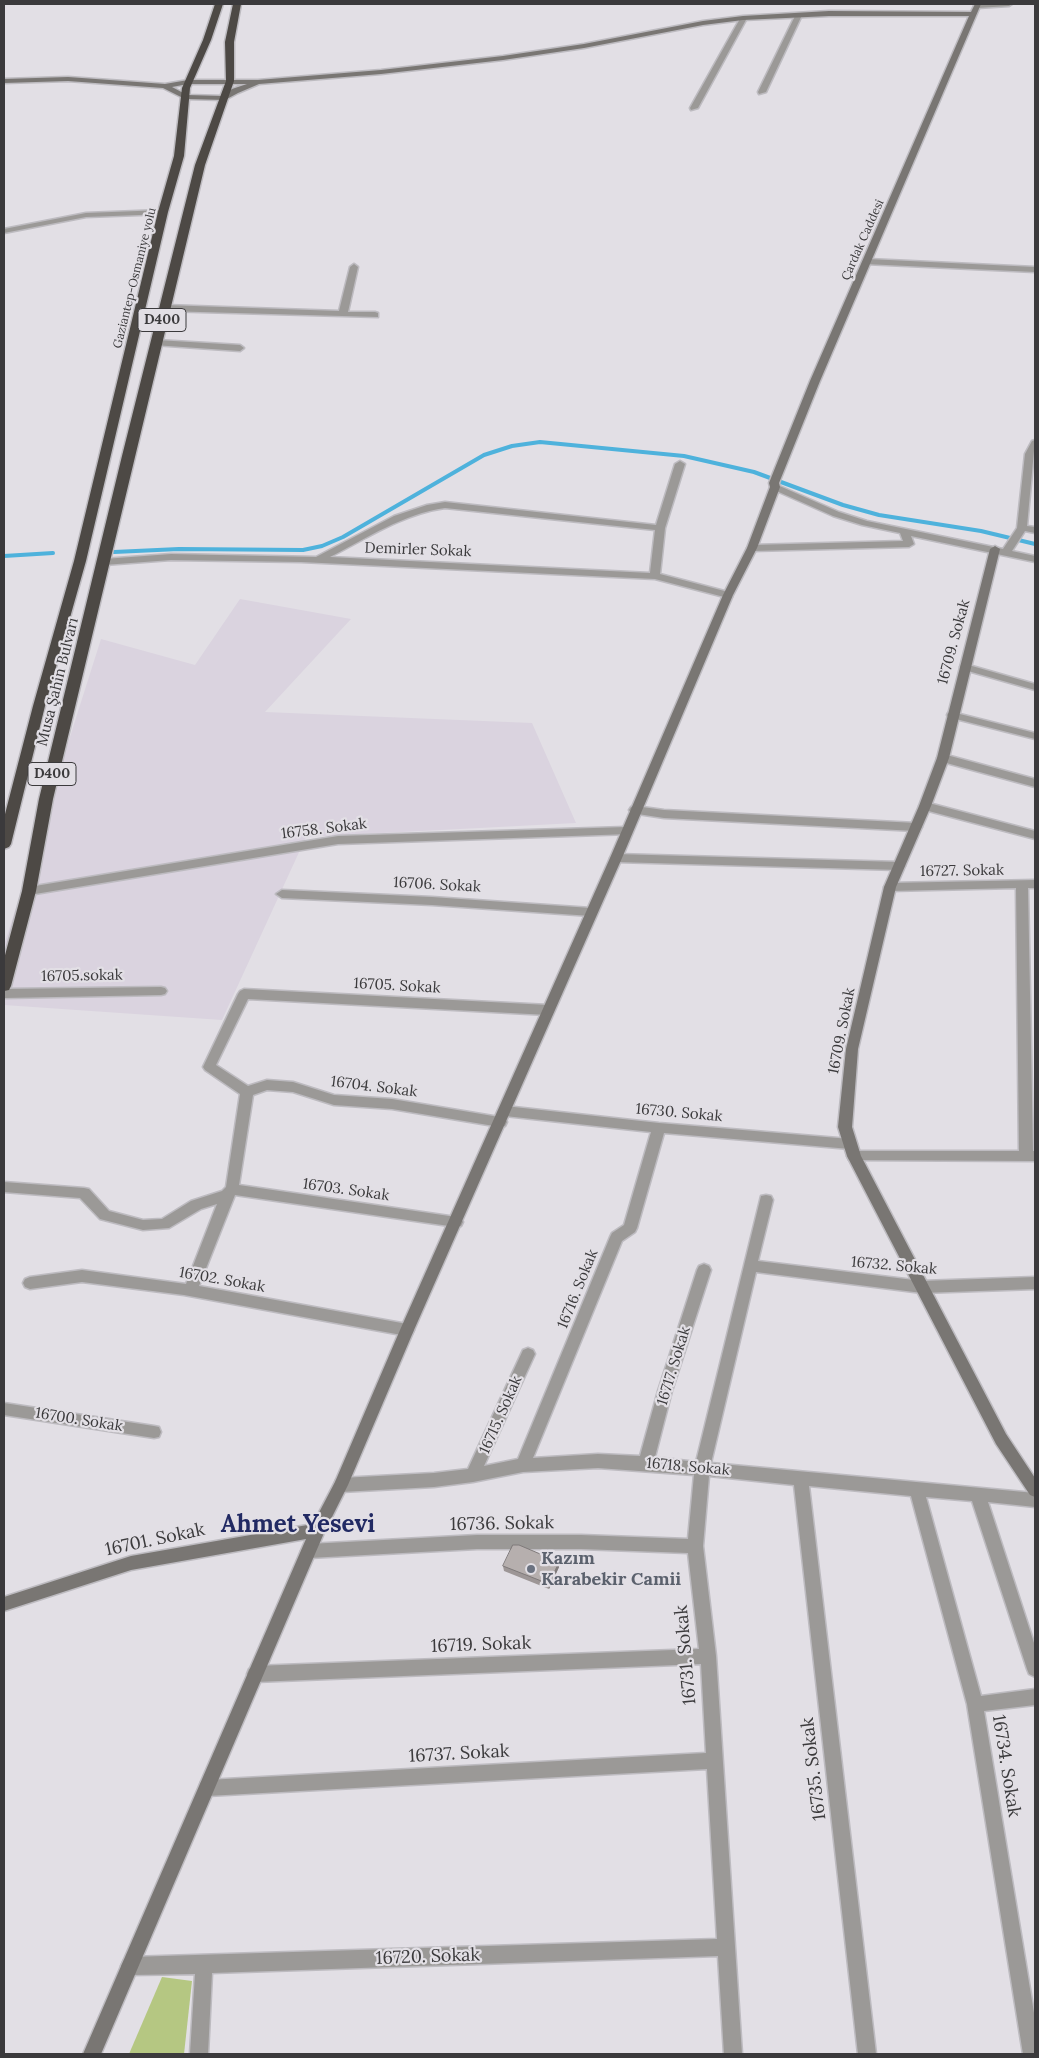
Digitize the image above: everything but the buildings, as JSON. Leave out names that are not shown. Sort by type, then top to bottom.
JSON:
[{"type":"highway","name":"Gaziantep-Osmaniye yolu","points":[[80,561],[163,212],[179,156],[188,82],[207,40],[219,4]]},
{"type":"highway","name":"D400","points":[[104,562],[200,165],[230,82],[228,70],[237,4]]},
{"type":"highway","name":"Musa Şahin Bulvarı","points":[[4,844],[39,706],[80,561]]},
{"type":"highway","name":"Musa Şahin Bulvarı","points":[[4,986],[29,890],[46,799],[104,562]]},
{"type":"main road","name":"Çardak Caddesi","points":[[92,2054],[318,1530],[341,1485],[590,912],[616,858],[728,595],[752,548],[774,485],[815,381],[978,5]]},
{"type":"main road","points":[[4,81],[68,79],[164,86],[188,82],[258,82],[345,76],[546,52],[649,35],[714,21],[743,18],[798,15],[973,14]]},
{"type":"main road","points":[[164,86],[185,97],[225,98],[235,91],[258,82]]},
{"type":"main road","name":"16709. Sokak","points":[[1004,548],[964,667],[943,758],[890,888],[852,1049],[845,1127],[852,1150],[1002,1439],[1032,1482]]},
{"type":"main road","name":"16701. Sokak","points":[[4,1604],[131,1563],[318,1530]]},
{"type":"street","points":[[978,5],[1010,4]]},
{"type":"street","points":[[762,92],[798,15]]},
{"type":"street","points":[[694,108],[743,18]]},
{"type":"street","points":[[4,231],[86,215],[163,212]]},
{"type":"street","points":[[868,262],[1035,270]]},
{"type":"street","points":[[342,314],[354,267]]},
{"type":"street","points":[[165,308],[375,316]]},
{"type":"street","points":[[157,343],[240,348]]},
{"type":"street","points":[[1004,548],[1020,530],[1030,454],[1035,443]]},
{"type":"street","points":[[655,576],[660,528],[680,464]]},
{"type":"street","points":[[774,485],[836,514],[905,533],[1004,548],[1035,559]]},
{"type":"street","points":[[318,560],[405,516],[431,506],[445,505],[660,528]]},
{"type":"street","points":[[1020,530],[1035,530]]},
{"type":"street","points":[[752,548],[909,544],[905,533]]},
{"type":"street","name":"Demirler Sokak","points":[[104,562],[188,556],[318,560],[655,576],[728,595]]},
{"type":"street","points":[[964,667],[1033,687],[1035,675]]},
{"type":"street","points":[[952,715],[1035,736]]},
{"type":"street","points":[[943,758],[1035,783]]},
{"type":"street","points":[[925,806],[1035,835]]},
{"type":"street","points":[[635,810],[664,814],[916,827]]},
{"type":"street","name":"16758. Sokak","points":[[29,890],[116,878],[338,840],[626,831]]},
{"type":"street","points":[[616,858],[899,866]]},
{"type":"street","points":[[1029,884],[1031,1156]]},
{"type":"street","name":"16727. Sokak","points":[[890,888],[1029,884]]},
{"type":"street","name":"16706. Sokak","points":[[282,894],[432,900],[590,912]]},
{"type":"street","name":"16705.sokak","points":[[4,994],[161,991]]},
{"type":"street","name":"16705. Sokak","points":[[247,1092],[209,1066],[244,994],[548,1010]]},
{"type":"street","name":"16704. Sokak","points":[[247,1092],[267,1085],[293,1087],[334,1100],[392,1104],[502,1117]]},
{"type":"street","points":[[190,1290],[229,1192],[247,1092]]},
{"type":"street","name":"16730. Sokak","points":[[502,1117],[659,1128],[852,1150],[1031,1156]]},
{"type":"street","name":"16716. Sokak","points":[[523,1465],[617,1237],[630,1228],[659,1128]]},
{"type":"street","points":[[4,1187],[84,1193],[105,1215],[143,1226],[164,1224],[196,1205],[229,1192]]},
{"type":"street","name":"16703. Sokak","points":[[229,1192],[456,1222]]},
{"type":"street","name":"16731. Sokak","points":[[733,2054],[708,1656],[696,1546],[702,1468],[766,1200]]},
{"type":"street","name":"16732. Sokak","points":[[750,1266],[922,1287],[1035,1283]]},
{"type":"street","name":"16717. Sokak","points":[[646,1463],[665,1391],[704,1270]]},
{"type":"street","name":"16702. Sokak","points":[[30,1283],[82,1276],[190,1290],[407,1330]]},
{"type":"street","name":"16715. Sokak","points":[[473,1475],[528,1354]]},
{"type":"street","name":"16700. Sokak","points":[[4,1409],[154,1432]]},
{"type":"street","name":"16718. Sokak","points":[[341,1485],[434,1480],[473,1475],[523,1465],[598,1461],[646,1463],[1035,1500]]},
{"type":"street","name":"16735. Sokak","points":[[801,1479],[867,2054]]},
{"type":"street","name":"16734. Sokak","points":[[917,1490],[975,1704],[1032,2054]]},
{"type":"street","points":[[978,1495],[1035,1669]]},
{"type":"street","name":"16736. Sokak","points":[[309,1551],[477,1542],[581,1542],[696,1546]]},
{"type":"street","name":"16719. Sokak","points":[[255,1674],[708,1656]]},
{"type":"street","points":[[975,1704],[1035,1697]]},
{"type":"street","name":"16737. Sokak","points":[[207,1788],[714,1760]]},
{"type":"street","name":"16720. Sokak","points":[[130,1966],[204,1966],[726,1947]]},
{"type":"street","points":[[198,2054],[204,1966]]},
{"type":"shaded area","points":[[240,599],[351,619],[265,712],[532,723],[576,823],[306,837],[222,1020],[4,1005],[4,945],[101,639],[195,665]]},
{"type":"green space","points":[[162,1977],[192,1981],[184,2054],[129,2054]]},
{"type":"waterway","points":[[114,552],[179,549],[303,550],[322,546],[343,537],[484,455],[512,446],[540,442],[684,456],[754,472],[843,505],[879,515],[981,531],[1035,544]]},
{"type":"waterway","points":[[4,556],[53,553]]},
{"type":"place","name":"Kazım Karabekir Camii","points":[[531,1569]]},
{"type":"district","name":"Ahmet Yesevi","points":[[298,1525]]}]
